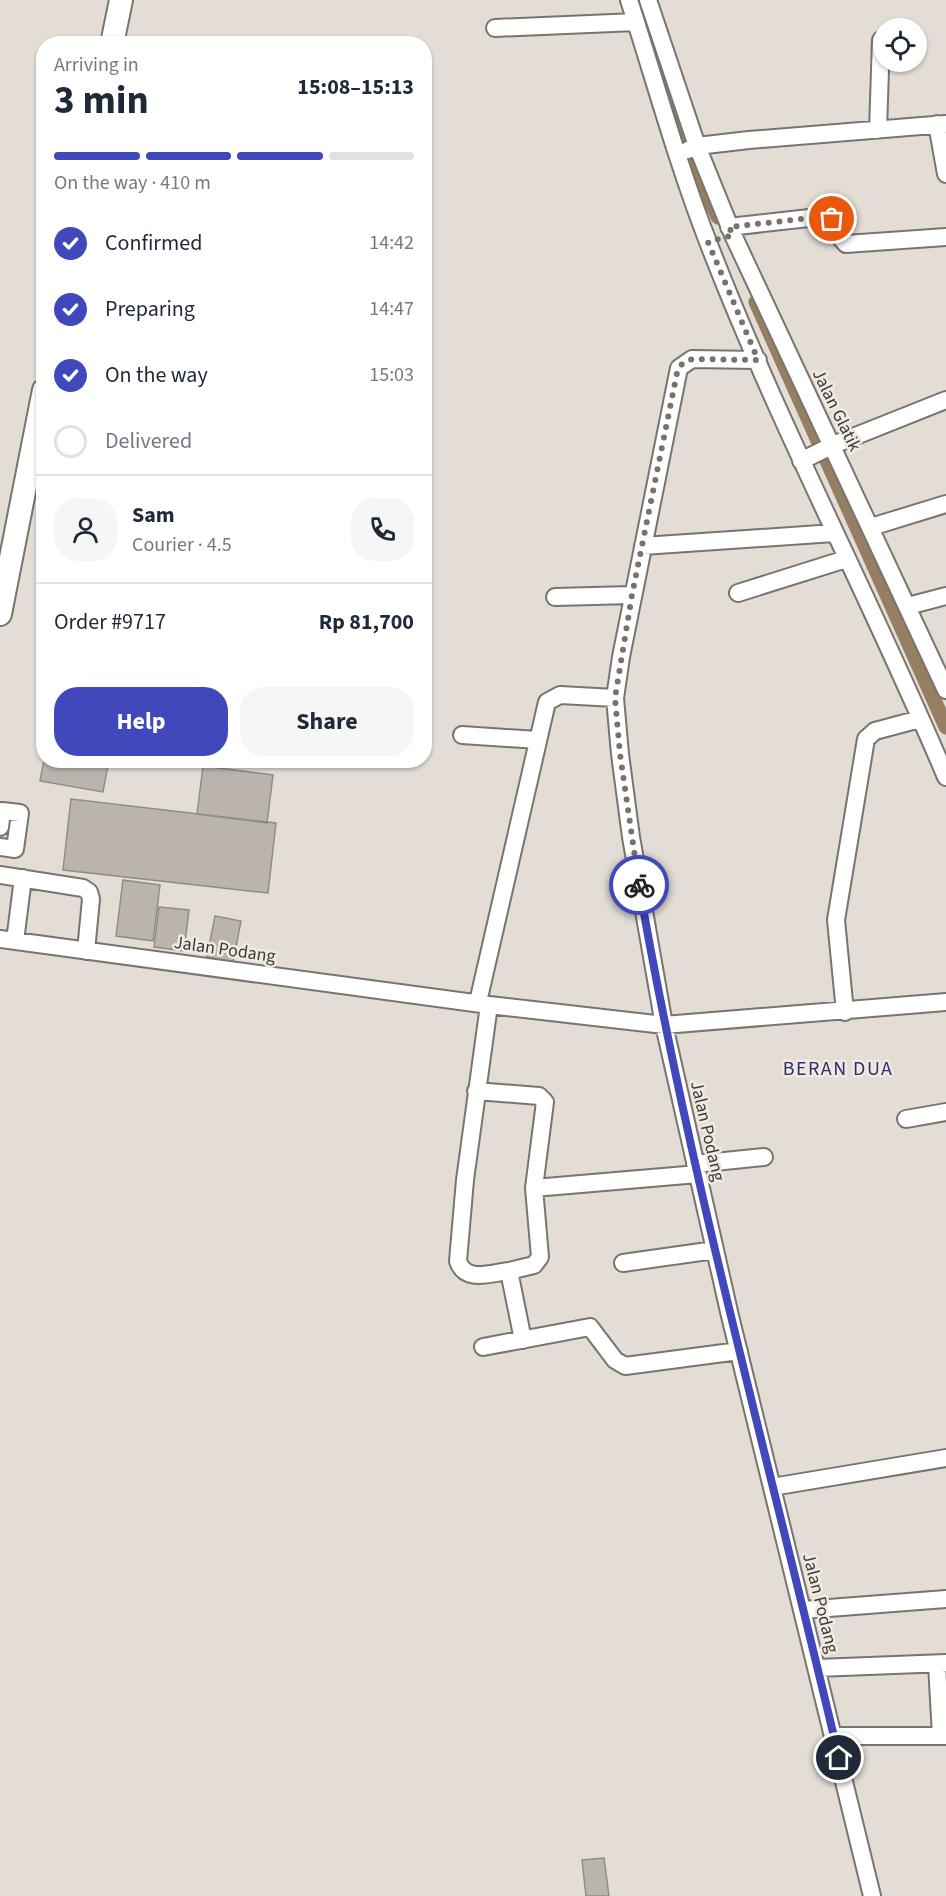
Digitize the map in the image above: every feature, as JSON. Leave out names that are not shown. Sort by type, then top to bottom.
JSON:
[{"type":"highway","points":[[114,36],[121,0]]},
{"type":"highway","points":[[0,614],[36,431]]},
{"type":"street","points":[[629,0],[764,335],[758,360],[818,452],[834,533],[921,719],[940,741],[946,777]]},
{"type":"street","points":[[648,0],[688,150]]},
{"type":"street","points":[[495,28],[636,22]]},
{"type":"street","points":[[878,130],[880,72]]},
{"type":"street","points":[[688,150],[942,124],[946,174]]},
{"type":"street","name":"Jalan Glatik","points":[[688,150],[764,335],[818,452],[871,527],[908,606],[940,659],[946,690]]},
{"type":"street","points":[[723,236],[827,216],[832,219],[838,235],[846,244],[946,237]]},
{"type":"street","points":[[758,360],[692,359],[679,368],[632,595],[615,698],[631,837],[664,1025],[946,1002]]},
{"type":"street","points":[[818,452],[946,400]]},
{"type":"street","points":[[871,527],[946,504]]},
{"type":"street","points":[[643,546],[834,533]]},
{"type":"street","points":[[738,593],[846,559]]},
{"type":"street","points":[[555,597],[632,595]]},
{"type":"street","points":[[908,606],[946,596]]},
{"type":"street","points":[[476,1091],[539,1096],[544,1102],[534,1188],[540,1257],[534,1266],[469,1275],[461,1270],[458,1261],[483,1004],[547,702],[556,695],[615,698]]},
{"type":"street","points":[[844,1012],[836,920],[866,739],[875,731],[921,719]]},
{"type":"street","points":[[462,735],[538,740]]},
{"type":"street","points":[[0,827],[2,811],[20,813],[15,849],[0,847]]},
{"type":"street","points":[[0,875],[83,888],[89,892],[91,899],[86,951]]},
{"type":"street","points":[[7,940],[23,878]]},
{"type":"street","name":"Jalan Podang","points":[[7,940],[483,1004],[664,1025],[738,1351],[818,1668],[872,1896]]},
{"type":"street","points":[[906,1119],[946,1112]]},
{"type":"street","points":[[534,1188],[696,1169],[764,1157]]},
{"type":"street","points":[[623,1263],[716,1250]]},
{"type":"street","points":[[509,1271],[523,1340]]},
{"type":"street","points":[[483,1347],[590,1327],[615,1360],[626,1366],[738,1351]]},
{"type":"street","points":[[772,1487],[946,1458]]},
{"type":"street","points":[[803,1610],[946,1599]]},
{"type":"street","points":[[818,1668],[941,1663],[944,1736],[834,1736]]},
{"type":"building","points":[[42,768],[108,768],[103,792],[40,781]]},
{"type":"building","points":[[203,768],[273,775],[267,823],[197,814]]},
{"type":"building","points":[[71,799],[276,823],[268,893],[63,870]]},
{"type":"building","points":[[123,880],[160,885],[153,941],[116,936]]},
{"type":"building","points":[[159,907],[189,910],[184,951],[154,947]]},
{"type":"building","points":[[215,916],[241,921],[233,962],[207,957]]},
{"type":"building","points":[[604,1858],[609,1896],[586,1896],[582,1860]]},
{"type":"waterway","points":[[651,34],[701,179],[718,217]]},
{"type":"waterway","points":[[756,302],[946,727]]},
{"type":"way so far","points":[[639,885],[620,754],[615,698],[632,595],[677,373],[682,364],[692,359],[758,360],[708,242],[733,235],[729,227],[827,216],[832,219]]},
{"type":"district","name":"BERAN DUA","points":[[838,1068]]},
{"type":"route","points":[[639,885],[664,1025],[695,1164],[839,1758]]}]
